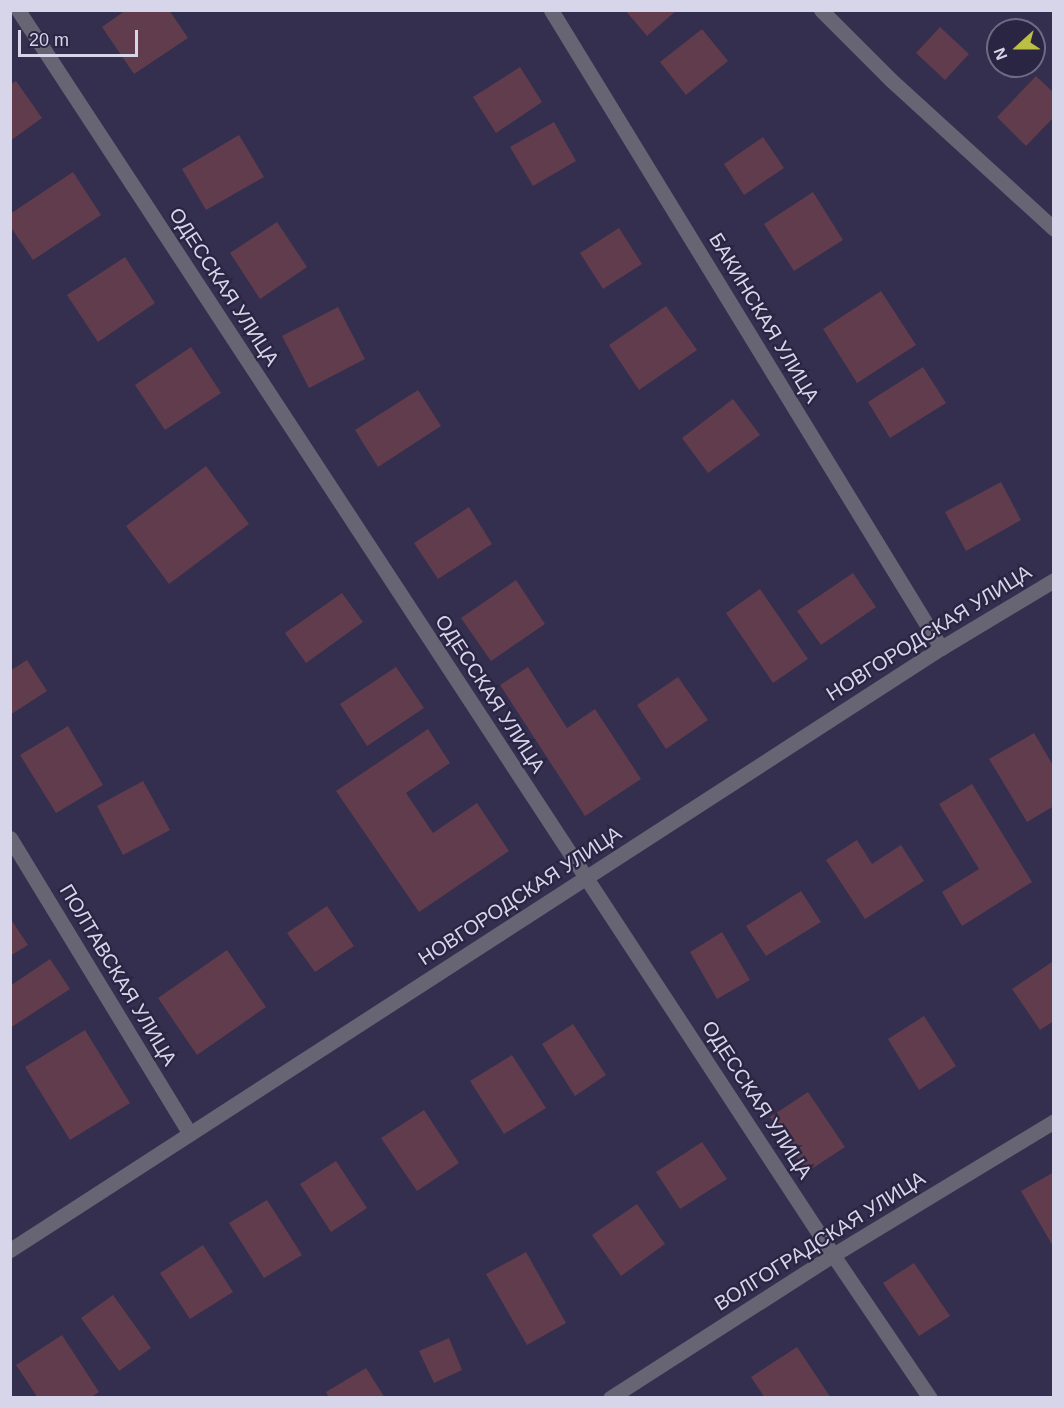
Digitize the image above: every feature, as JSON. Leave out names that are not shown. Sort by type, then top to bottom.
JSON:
[{"type":"street","name":"ОДЕССКАЯ УЛИЦА","points":[[18,10],[833,1255],[930,1398]]},
{"type":"street","name":"БАКИНСКАЯ УЛИЦА","points":[[551,10],[941,648]]},
{"type":"street","points":[[821,10],[891,80],[1053,229]]},
{"type":"street","name":"НОВГОРОДСКАЯ УЛИЦА","points":[[10,1250],[941,648],[1053,580]]},
{"type":"street","name":"ПОЛТАВСКАЯ УЛИЦА","points":[[10,838],[190,1134]]},
{"type":"street","name":"ВОЛГОГРАДСКАЯ УЛИЦА","points":[[610,1398],[833,1255],[1053,1121]]},
{"type":"building","points":[[126,10],[169,10],[188,38],[134,74],[102,27]]},
{"type":"building","points":[[625,10],[677,10],[647,36]]},
{"type":"building","points":[[940,27],[969,54],[945,80],[916,53]]},
{"type":"building","points":[[702,29],[728,61],[686,95],[660,62]]},
{"type":"building","points":[[520,67],[542,102],[496,133],[473,97]]},
{"type":"building","points":[[1034,78],[1038,78],[1054,93],[1054,117],[1026,146],[997,117]]},
{"type":"building","points":[[16,81],[42,118],[10,141],[10,85]]},
{"type":"building","points":[[554,122],[576,161],[533,186],[510,147]]},
{"type":"building","points":[[239,135],[264,177],[206,210],[182,169]]},
{"type":"building","points":[[763,137],[784,168],[744,195],[724,164]]},
{"type":"building","points":[[73,172],[101,215],[33,260],[10,226],[10,214]]},
{"type":"building","points":[[813,192],[843,240],[794,271],[764,224]]},
{"type":"building","points":[[277,222],[307,267],[260,299],[230,253]]},
{"type":"building","points":[[619,228],[642,264],[603,289],[580,253]]},
{"type":"building","points":[[125,257],[155,303],[98,342],[67,295]]},
{"type":"building","points":[[881,291],[916,345],[857,383],[823,329]]},
{"type":"building","points":[[666,306],[697,350],[639,390],[609,345]]},
{"type":"building","points":[[338,307],[365,359],[309,388],[282,336]]},
{"type":"building","points":[[191,347],[221,393],[165,430],[135,385]]},
{"type":"building","points":[[923,367],[946,403],[890,438],[868,402]]},
{"type":"building","points":[[418,390],[441,426],[378,467],[355,430]]},
{"type":"building","points":[[733,399],[760,435],[708,473],[682,438]]},
{"type":"building","points":[[206,466],[249,524],[169,584],[126,526]]},
{"type":"building","points":[[1001,482],[1021,520],[966,551],[945,512]]},
{"type":"building","points":[[469,507],[492,544],[438,579],[414,543]]},
{"type":"building","points":[[853,573],[876,607],[821,645],[797,611]]},
{"type":"building","points":[[516,580],[545,624],[491,661],[461,618]]},
{"type":"building","points":[[760,589],[808,659],[773,683],[726,613]]},
{"type":"building","points":[[342,593],[363,622],[306,663],[285,633]]},
{"type":"building","points":[[27,660],[47,691],[10,715],[10,671]]},
{"type":"building","points":[[396,667],[424,708],[367,746],[340,704]]},
{"type":"building","points":[[528,667],[567,728],[595,709],[641,779],[585,816],[500,685]]},
{"type":"building","points":[[678,677],[708,720],[666,749],[637,705]]},
{"type":"building","points":[[68,726],[103,785],[56,813],[20,755]]},
{"type":"building","points":[[428,729],[450,763],[406,793],[433,833],[477,803],[509,851],[419,912],[336,791]]},
{"type":"building","points":[[1034,733],[1054,767],[1054,806],[1027,822],[989,759]]},
{"type":"building","points":[[143,781],[170,830],[123,855],[97,806]]},
{"type":"building","points":[[972,784],[1032,882],[962,926],[942,892],[979,869],[939,804]]},
{"type":"building","points":[[857,840],[872,864],[901,845],[924,881],[865,919],[826,860]]},
{"type":"building","points":[[801,891],[821,922],[766,956],[746,926]]},
{"type":"building","points":[[327,906],[354,946],[315,972],[287,933]]},
{"type":"building","points":[[10,918],[28,945],[10,956]]},
{"type":"building","points":[[722,932],[750,980],[717,999],[690,952]]},
{"type":"building","points":[[227,950],[266,1007],[197,1055],[158,998]]},
{"type":"building","points":[[50,959],[70,989],[10,1028],[10,986]]},
{"type":"building","points":[[1052,962],[1054,1021],[1040,1030],[1012,989]]},
{"type":"building","points":[[924,1016],[956,1066],[919,1090],[888,1039]]},
{"type":"building","points":[[573,1024],[606,1075],[575,1096],[542,1044]]},
{"type":"building","points":[[85,1030],[130,1103],[70,1140],[25,1067]]},
{"type":"building","points":[[512,1055],[546,1108],[504,1134],[470,1081]]},
{"type":"building","points":[[808,1092],[845,1147],[807,1172],[770,1117]]},
{"type":"building","points":[[424,1110],[459,1163],[417,1191],[381,1138]]},
{"type":"building","points":[[702,1142],[727,1179],[680,1209],[656,1172]]},
{"type":"building","points":[[336,1161],[367,1208],[331,1232],[300,1184]]},
{"type":"building","points":[[1054,1172],[1054,1248],[1021,1191]]},
{"type":"building","points":[[267,1200],[302,1255],[264,1278],[229,1223]]},
{"type":"building","points":[[637,1204],[665,1244],[621,1276],[592,1235]]},
{"type":"building","points":[[203,1245],[233,1292],[190,1319],[160,1273]]},
{"type":"building","points":[[526,1252],[566,1323],[527,1345],[486,1274]]},
{"type":"building","points":[[914,1263],[950,1316],[919,1336],[883,1283]]},
{"type":"building","points":[[113,1295],[151,1348],[119,1371],[81,1318]]},
{"type":"building","points":[[62,1335],[99,1392],[90,1398],[38,1398],[16,1365]]},
{"type":"building","points":[[449,1338],[462,1370],[434,1383],[419,1351]]},
{"type":"building","points":[[797,1347],[831,1398],[765,1398],[751,1377]]},
{"type":"building","points":[[366,1368],[385,1398],[329,1398],[326,1392]]}]
